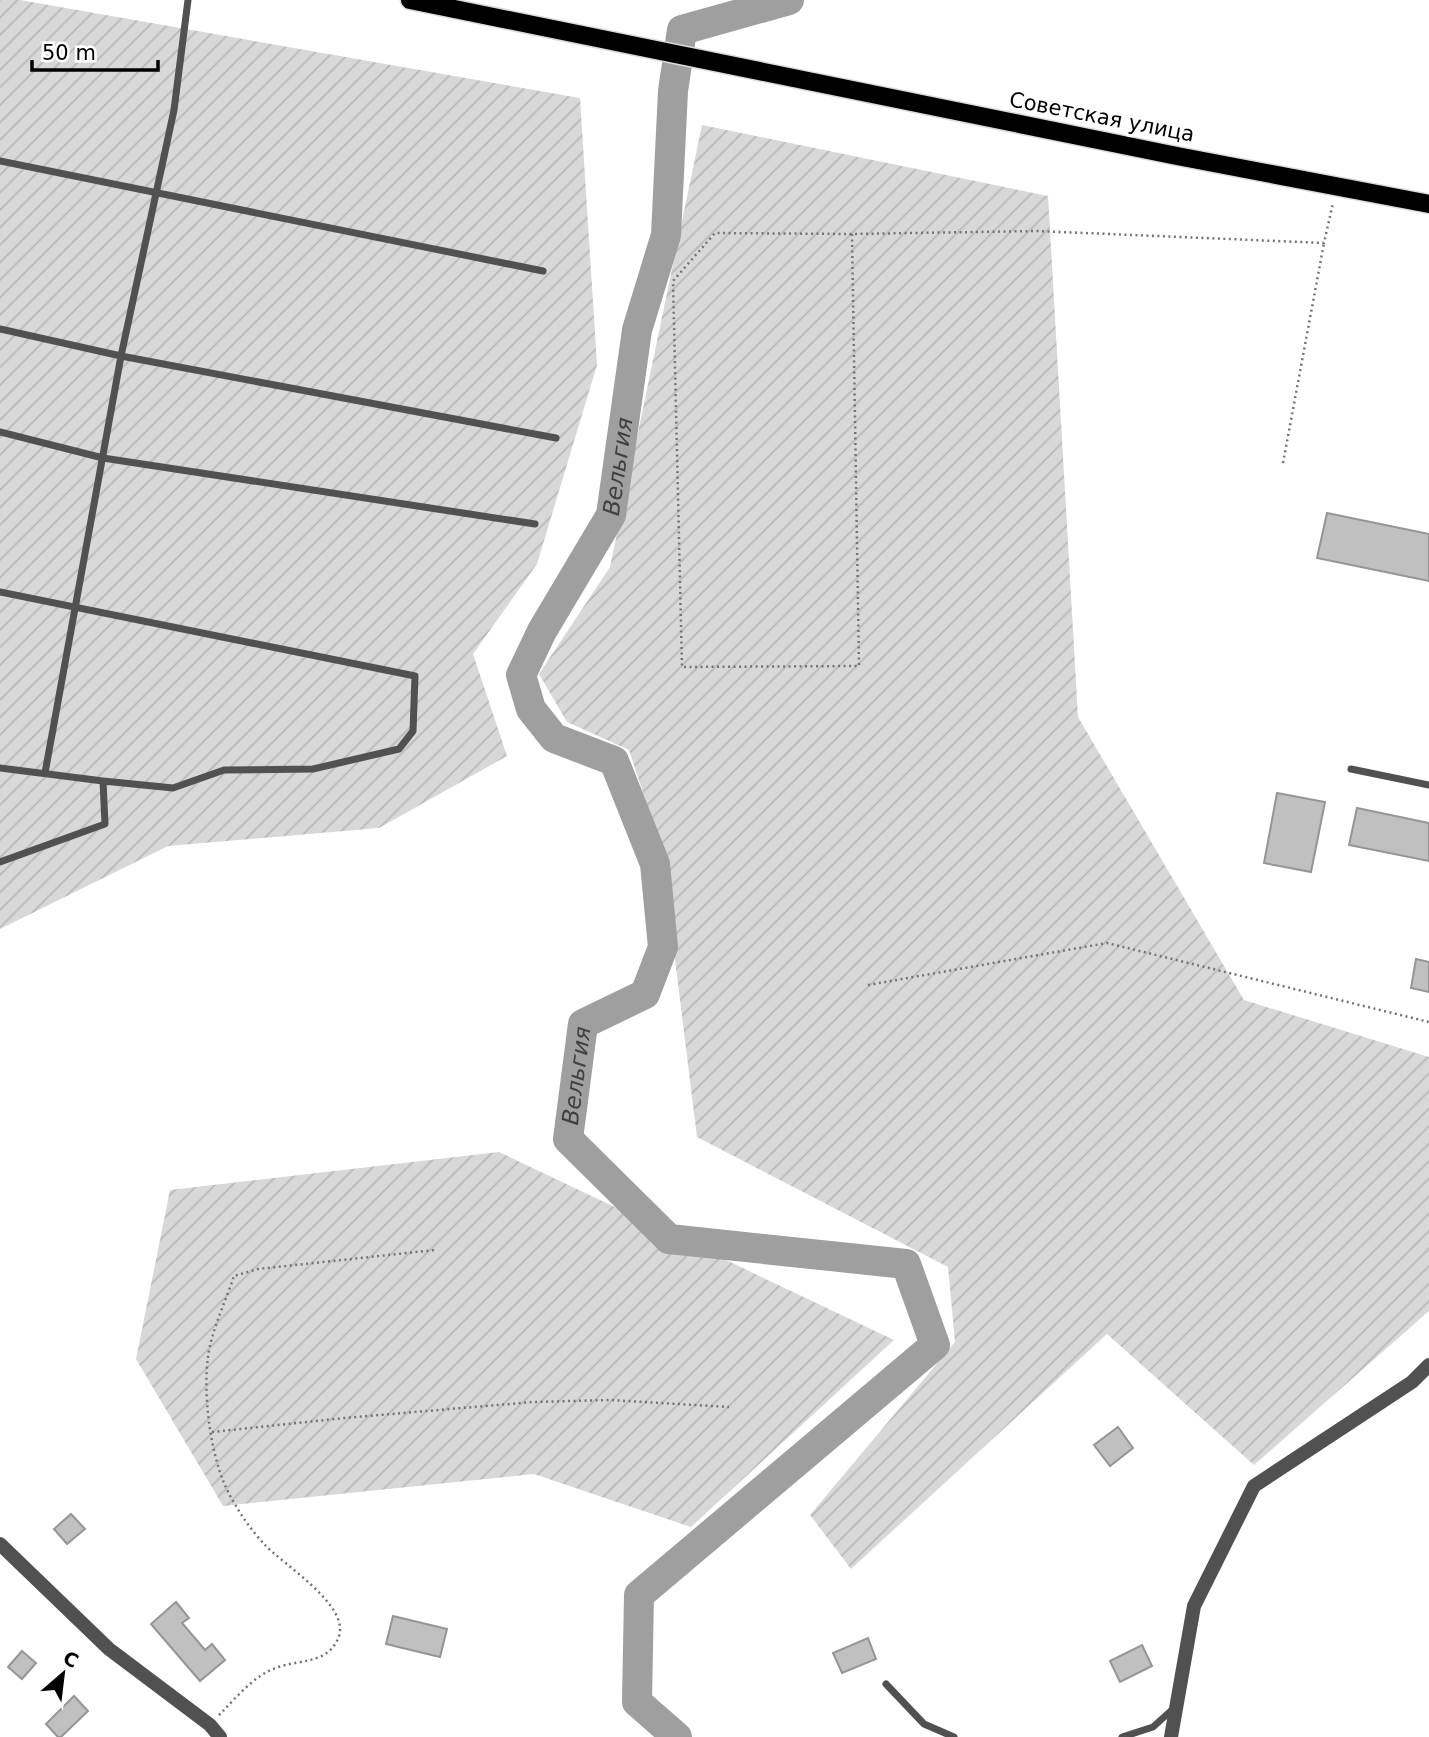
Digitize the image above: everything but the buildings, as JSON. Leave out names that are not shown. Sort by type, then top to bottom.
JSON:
[{"type":"main road","name":"Советская улица","points":[[410,0],[1429,204]]},
{"type":"street","points":[[1171,1737],[1194,1606],[1254,1486],[1412,1382],[1429,1365]]},
{"type":"street","points":[[0,1544],[109,1649],[215,1731]]},
{"type":"lane","points":[[45,773],[121,356],[173,110],[188,0]]},
{"type":"lane","points":[[0,161],[543,271]]},
{"type":"lane","points":[[0,329],[121,356],[556,438]]},
{"type":"lane","points":[[0,432],[103,458],[535,524]]},
{"type":"lane","points":[[0,592],[415,676],[413,731],[399,748],[313,769],[224,770],[173,788],[0,768]]},
{"type":"lane","points":[[1351,769],[1429,785]]},
{"type":"lane","points":[[0,862],[105,824],[103,781]]},
{"type":"lane","points":[[887,1685],[924,1724],[954,1737]]},
{"type":"lane","points":[[1122,1737],[1153,1727],[1177,1706]]},
{"type":"path","points":[[1283,463],[1337,186]]},
{"type":"path","points":[[852,234],[859,666],[682,667],[673,281],[715,233],[852,234],[1037,230],[1324,243]]},
{"type":"path","points":[[868,985],[1107,943],[1429,1022]]},
{"type":"path","points":[[215,1731],[246,1686],[276,1668],[310,1662],[327,1653],[340,1635],[338,1614],[310,1584],[265,1544],[243,1516],[225,1484],[214,1450],[207,1391],[208,1355],[234,1276],[258,1269],[435,1250]]},
{"type":"path","points":[[212,1432],[533,1402],[610,1400],[729,1407]]},
{"type":"shaded area","points":[[0,0],[20,0],[580,98],[597,365],[537,564],[473,654],[507,756],[379,828],[168,846],[0,929]]},
{"type":"shaded area","points":[[702,125],[1048,196],[1078,717],[1244,1000],[1429,1057],[1429,1311],[1254,1465],[1107,1334],[851,1569],[810,1515],[955,1342],[948,1267],[697,1137],[661,847],[629,750],[567,722],[539,674],[610,567]]},
{"type":"shaded area","points":[[499,1152],[894,1340],[691,1527],[534,1474],[223,1506],[136,1359],[170,1190]]},
{"type":"waterway","name":"Вельгия","points":[[677,1737],[637,1702],[639,1595],[935,1345],[906,1264],[669,1239],[568,1139],[583,1024],[645,994],[663,947],[655,864],[614,761],[554,738],[531,709],[521,675],[542,631],[611,515],[637,330],[666,235],[673,91],[682,30],[789,0]]}]
